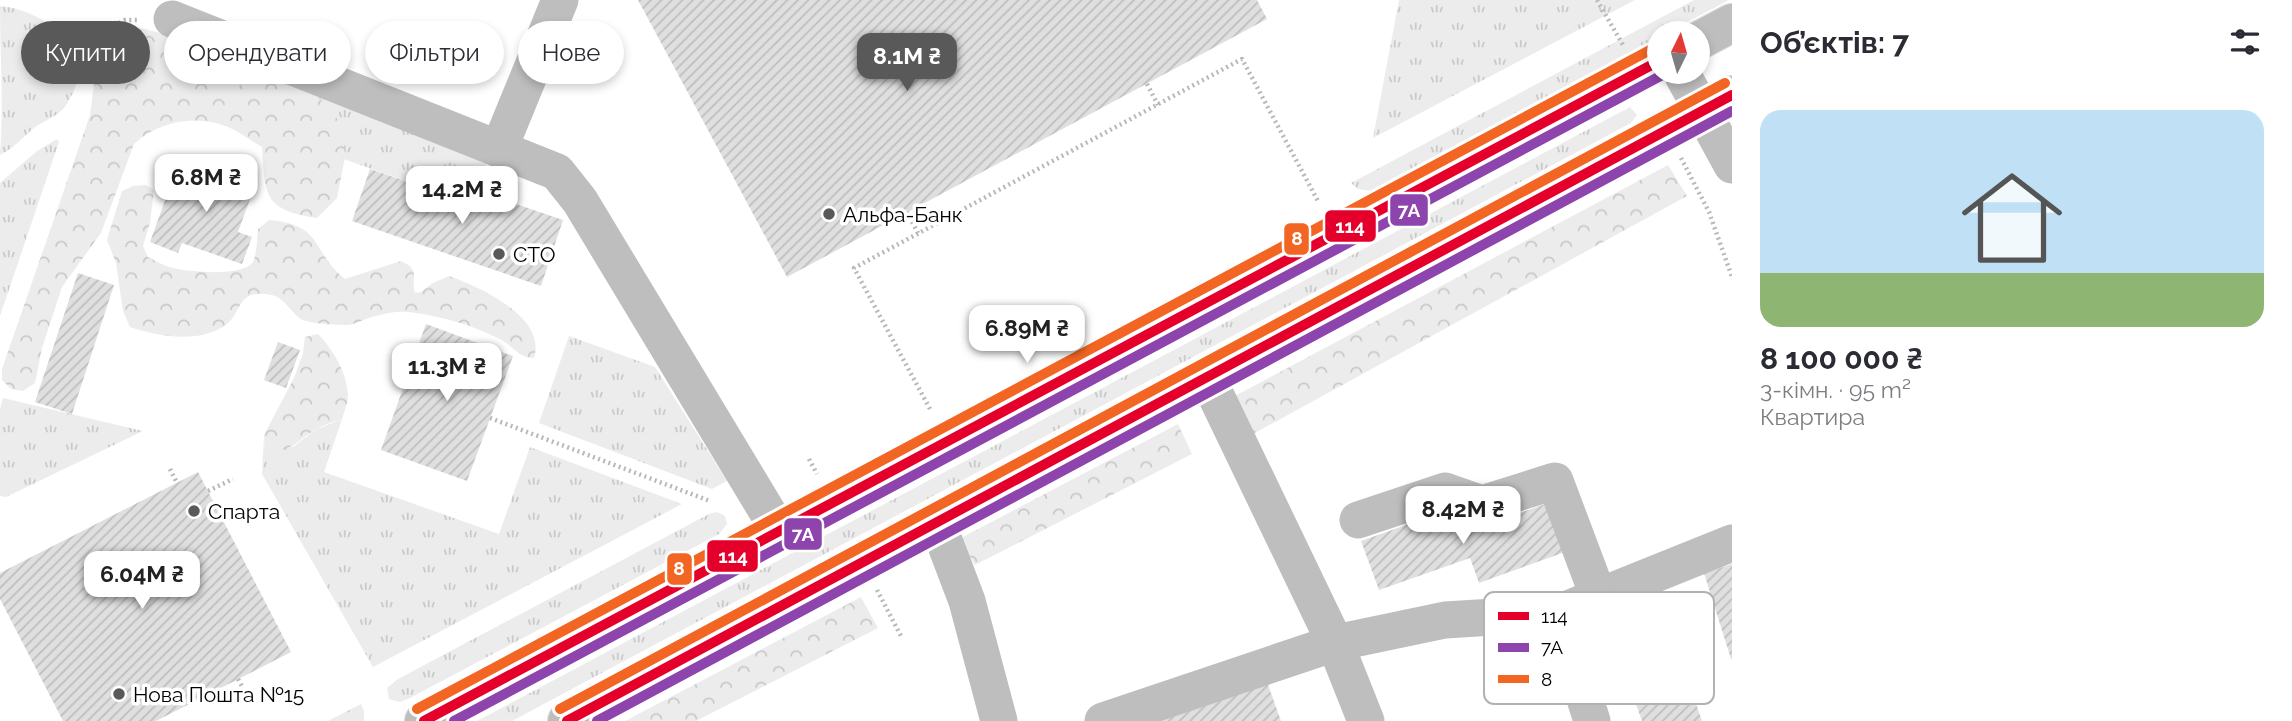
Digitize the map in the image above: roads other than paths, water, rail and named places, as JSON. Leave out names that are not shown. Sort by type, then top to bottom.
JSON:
[{"type":"main road","points":[[1710,35],[1732,23]]},
{"type":"main road","points":[[424,721],[1647,67]]},
{"type":"main road","points":[[568,721],[1717,102]]},
{"type":"street","points":[[499,149],[560,0]]},
{"type":"street","points":[[172,19],[556,172],[580,201],[779,531]]},
{"type":"street","points":[[1695,84],[1717,102],[1732,165]]},
{"type":"street","points":[[1207,377],[1335,643],[1366,721]]},
{"type":"street","points":[[1358,520],[1445,491],[1482,504],[1555,481],[1597,592]]},
{"type":"street","points":[[937,522],[967,601],[999,721]]},
{"type":"street","points":[[1614,592],[1732,543]]},
{"type":"street","points":[[1103,721],[1335,643],[1445,620],[1484,618]]},
{"type":"street","points":[[1587,704],[1592,721]]},
{"type":"place","name":"Альфа-Банк","points":[[829,214]]},
{"type":"place","name":"СТО","points":[[499,254]]},
{"type":"place","name":"Спарта","points":[[194,511]]},
{"type":"place","name":"Нова Пошта №15","points":[[119,694]]}]
